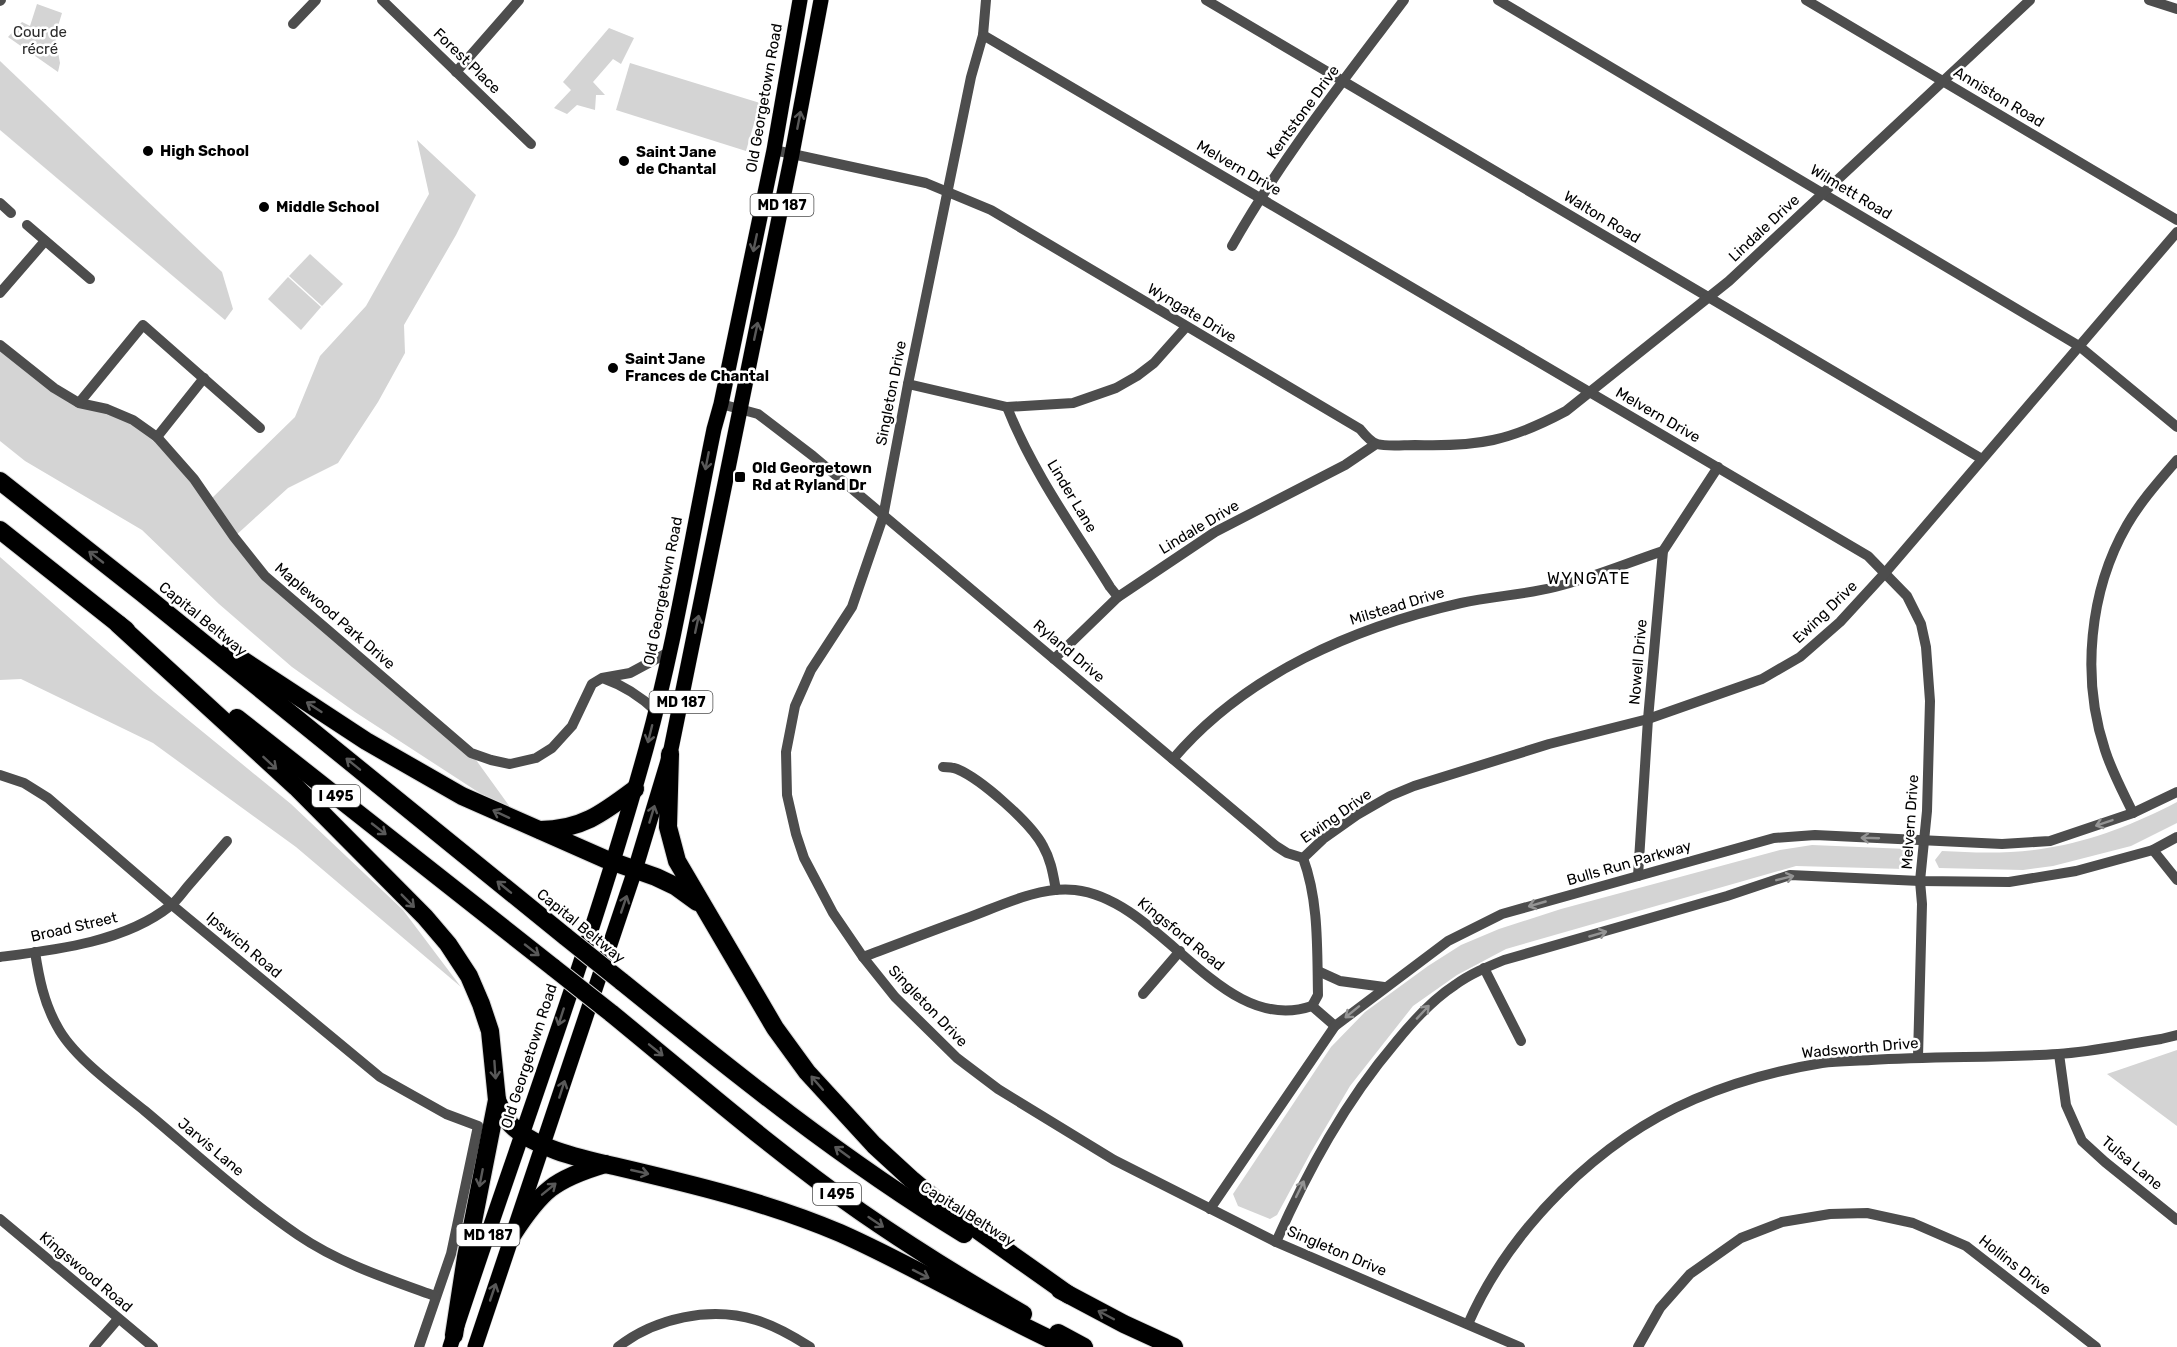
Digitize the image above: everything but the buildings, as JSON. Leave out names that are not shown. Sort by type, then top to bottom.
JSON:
[{"type":"highway","name":"Capital Beltway","points":[[0,481],[752,1086],[880,1179],[950,1226],[1069,1295],[1174,1347]]},
{"type":"highway","name":"I 495","points":[[0,530],[611,1013],[791,1160],[859,1211],[928,1257],[1084,1347]]},
{"type":"highway","points":[[142,593],[366,741],[462,796],[534,830],[656,877],[675,886],[701,905]]},
{"type":"highway","points":[[118,624],[296,787],[425,917],[448,944],[469,976],[484,1013],[494,1058],[497,1100],[452,1341]]},
{"type":"highway","points":[[670,754],[669,832],[677,861],[775,1028],[807,1072],[882,1152],[942,1205],[1069,1295]]},
{"type":"highway","points":[[534,830],[560,830],[584,822],[635,789]]},
{"type":"highway","points":[[497,1100],[506,1119],[522,1134],[543,1145],[605,1164],[744,1198],[840,1233],[1067,1347]]},
{"type":"highway","points":[[513,1234],[535,1202],[547,1190],[570,1175],[605,1164]]},
{"type":"main road","name":"Old Georgetown Road","points":[[452,1341],[613,862],[656,711],[774,150],[800,0]]},
{"type":"main road","name":"MD 187","points":[[475,1347],[635,870],[670,754],[792,154],[821,0]]},
{"type":"street","points":[[293,24],[316,0]]},
{"type":"street","name":"Forest Place","points":[[382,0],[531,144]]},
{"type":"street","points":[[456,72],[519,0]]},
{"type":"street","name":"Singleton Drive","points":[[986,0],[983,35],[971,77],[883,517],[852,608],[811,670],[795,706],[786,752],[787,795],[802,850],[833,913],[863,957],[895,997],[957,1058],[998,1089],[1114,1160],[1276,1242],[1520,1347]]},
{"type":"street","name":"Walton Road","points":[[1206,0],[1982,459]]},
{"type":"street","name":"Kentstone Drive","points":[[1232,246],[1260,197],[1404,0]]},
{"type":"street","name":"Wilmett Road","points":[[1498,0],[2079,346],[2177,427]]},
{"type":"street","name":"Anniston Road","points":[[1806,0],[2177,220]]},
{"type":"street","name":"Lindale Drive","points":[[1589,393],[1729,281],[2030,0]]},
{"type":"street","points":[[2149,0],[2177,9]]},
{"type":"street","name":"Melvern Drive","points":[[983,35],[1868,555],[1907,596],[1921,624],[1926,647],[1930,701],[1920,881],[1922,904],[1918,1057]]},
{"type":"street","name":"Wyngate Drive","points":[[774,150],[926,183],[991,210],[1360,429],[1376,444]]},
{"type":"street","points":[[0,203],[11,213]]},
{"type":"street","points":[[27,225],[90,279]]},
{"type":"street","name":"Ewing Drive","points":[[1303,858],[1323,839],[1357,815],[1390,796],[1414,786],[1549,744],[1648,719],[1762,679],[1800,657],[1840,622],[1885,573],[2177,231]]},
{"type":"street","points":[[0,293],[45,241]]},
{"type":"street","points":[[79,402],[143,325],[260,428]]},
{"type":"street","points":[[908,384],[1007,407],[1073,403],[1116,388],[1154,363],[1186,327]]},
{"type":"street","name":"Maplewood Park Drive","points":[[0,345],[54,388],[79,402],[133,420],[157,437],[194,479],[234,537],[265,576],[471,753],[510,764],[537,758],[564,736],[572,726],[592,684],[602,678]]},
{"type":"street","points":[[157,437],[204,378]]},
{"type":"street","points":[[1376,444],[1476,445],[1536,427],[1566,411],[1589,393]]},
{"type":"street","name":"Ryland Drive","points":[[721,404],[758,414],[813,456],[1276,846],[1287,853],[1303,858]]},
{"type":"street","name":"Linder Lane","points":[[1007,407],[1037,468],[1118,597]]},
{"type":"street","name":"Lindale Drive","points":[[1054,659],[1118,597],[1215,532],[1345,465],[1376,444]]},
{"type":"street","points":[[2133,813],[2104,750],[2095,714],[2091,642],[2107,571],[2127,526],[2150,491],[2177,460]]},
{"type":"street","name":"Nowell Drive","points":[[1638,876],[1648,719],[1663,551],[1718,467]]},
{"type":"street","name":"Milstead Drive","points":[[1173,759],[1188,741],[1239,699],[1283,670],[1337,641],[1402,618],[1462,603],[1555,587],[1663,551]]},
{"type":"street","points":[[602,678],[630,673],[669,652]]},
{"type":"street","points":[[602,678],[622,685],[641,697],[656,711]]},
{"type":"street","points":[[943,767],[954,767],[967,774],[1002,801],[1029,826],[1051,861],[1056,890]]},
{"type":"street","name":"Ipswich Road","points":[[0,775],[24,783],[48,798],[172,905],[380,1077],[446,1114],[478,1126]]},
{"type":"street","name":"Bulls Run Parkway","points":[[1210,1209],[1335,1026],[1448,941],[1502,914],[1774,838],[1815,835],[2002,844],[2050,841],[2133,813],[2177,792]]},
{"type":"street","points":[[1276,1242],[1308,1173],[1335,1125],[1376,1065],[1429,1005],[1455,985],[1484,968],[1504,960],[1727,896],[1790,875],[1920,881],[2009,882],[2076,871],[2153,850],[2177,837]]},
{"type":"street","name":"Broad Street","points":[[0,957],[107,937],[158,915],[172,905],[227,841]]},
{"type":"street","points":[[2153,850],[2177,880]]},
{"type":"street","points":[[1303,858],[1315,903],[1318,995],[1311,1006],[1335,1026]]},
{"type":"street","name":"Kingsford Road","points":[[863,957],[1024,897],[1056,890],[1074,890],[1092,893],[1121,904],[1225,989],[1250,1004],[1268,1010],[1287,1012],[1311,1006]]},
{"type":"street","points":[[1143,994],[1180,951]]},
{"type":"street","name":"Jarvis Lane","points":[[35,952],[41,989],[57,1026],[70,1045],[109,1081],[240,1191],[299,1236],[361,1269],[435,1296]]},
{"type":"street","points":[[1484,968],[1521,1041]]},
{"type":"street","points":[[1317,971],[1340,981],[1384,987]]},
{"type":"street","name":"Wadsworth Drive","points":[[1468,1324],[1478,1302],[1512,1246],[1543,1209],[1594,1162],[1638,1130],[1695,1099],[1766,1075],[1823,1063],[1918,1057],[2059,1054],[2161,1040],[2177,1035]]},
{"type":"street","name":"Tulsa Lane","points":[[2059,1054],[2066,1105],[2082,1141],[2177,1220]]},
{"type":"street","name":"Old Georgetown Road","points":[[419,1347],[451,1254],[478,1126]]},
{"type":"street","name":"Hollins Drive","points":[[1638,1347],[1660,1308],[1690,1274],[1741,1238],[1782,1221],[1830,1214],[1867,1213],[1913,1223],[1966,1245],[2096,1347]]},
{"type":"street","name":"Kingswood Road","points":[[0,1219],[153,1347]]},
{"type":"street","points":[[618,1347],[631,1337],[671,1319],[725,1315],[755,1319],[789,1333],[810,1347]]},
{"type":"street","points":[[94,1347],[118,1318]]},
{"type":"green space","name":"Cour de récré","points":[[37,4],[62,13],[55,36],[60,63],[58,72],[8,37],[22,22],[30,26]]},
{"type":"green space","points":[[609,28],[634,38],[621,64],[613,59],[593,82],[605,95],[596,95],[595,110],[577,105],[567,114],[554,108],[571,90],[563,82]]},
{"type":"green space","points":[[0,61],[222,272],[233,309],[225,320],[0,130]]},
{"type":"green space","points":[[630,63],[760,103],[746,151],[616,110]]},
{"type":"green space","points":[[417,140],[476,195],[456,235],[404,325],[405,353],[378,402],[338,463],[288,488],[234,537],[265,576],[471,753],[518,818],[355,712],[292,667],[219,604],[142,530],[25,461],[0,441],[0,345],[54,389],[107,409],[157,437],[209,501],[295,417],[320,356],[366,306],[429,194]]},
{"type":"green space","points":[[310,254],[343,284],[322,306],[289,276]]},
{"type":"green space","points":[[288,277],[321,307],[301,330],[268,299]]},
{"type":"green space","points":[[0,557],[154,692],[291,804],[403,910],[461,987],[296,847],[153,743],[21,679],[0,680]]},
{"type":"green space","points":[[2177,802],[2177,823],[2131,846],[2053,866],[2023,870],[1939,868],[1935,860],[1942,851],[2008,852],[2034,850],[2081,841],[2146,817]]},
{"type":"green space","points":[[1812,845],[1907,849],[1905,869],[1796,866],[1506,949],[1457,975],[1413,1006],[1350,1086],[1277,1215],[1270,1219],[1238,1206],[1233,1194],[1331,1047],[1365,1012],[1461,945],[1499,929],[1561,909],[1780,850]]},
{"type":"green space","points":[[2177,1050],[2177,1126],[2107,1074]]},
{"type":"place","name":"High School","points":[[148,151]]},
{"type":"place","name":"Saint Jane de Chantal","points":[[624,161]]},
{"type":"place","name":"Middle School","points":[[264,207]]},
{"type":"place","name":"Saint Jane Frances de Chantal","points":[[613,368]]},
{"type":"place","name":"Old Georgetown Rd at Ryland Dr","points":[[740,477]]},
{"type":"district","name":"WYNGATE","points":[[1589,578]]}]
